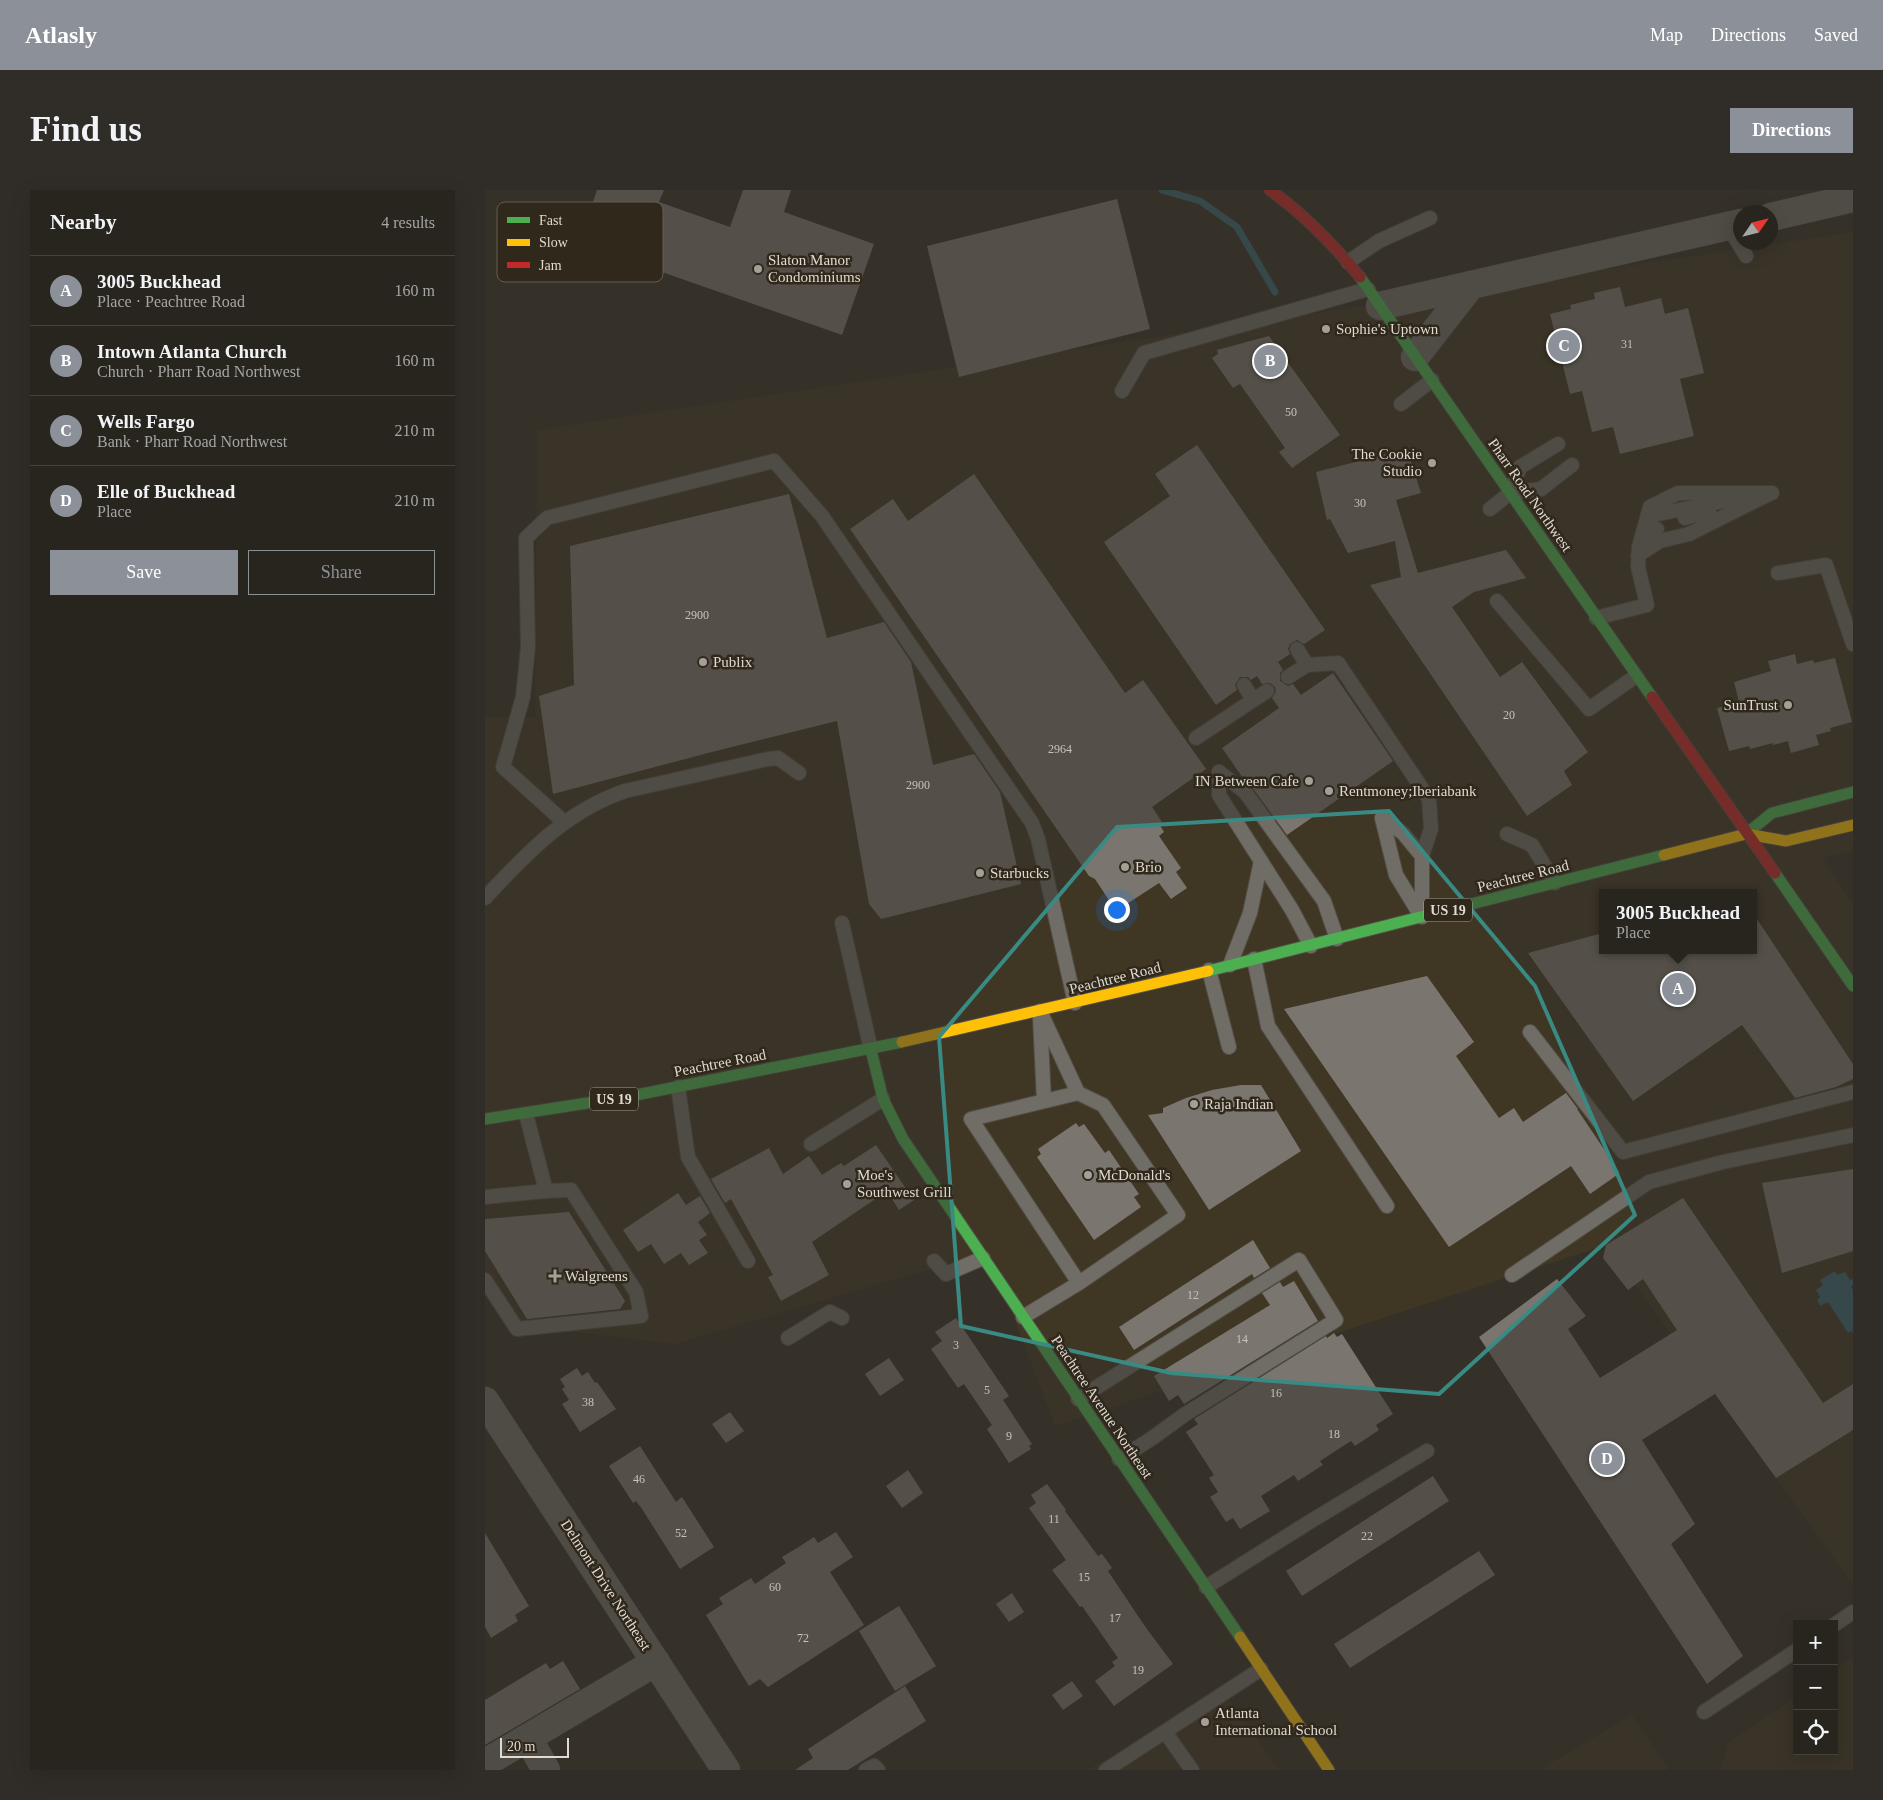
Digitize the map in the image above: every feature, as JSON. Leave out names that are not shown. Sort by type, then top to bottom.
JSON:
[{"type":"main road","name":"Pharr Road Northwest","points":[[1270,190],[1306,216],[1337,248],[1374,297],[1853,986]]},
{"type":"main road","name":"US 19","points":[[1746,834],[1773,813],[1853,792]]},
{"type":"main road","name":"US 19","points":[[1746,834],[1786,841],[1853,825]]},
{"type":"main road","name":"Peachtree Road","points":[[485,1119],[525,1114],[678,1087],[871,1050],[1311,946],[1746,834]]},
{"type":"main road","name":"Peachtree Avenue Northeast","points":[[871,1050],[883,1099],[903,1139],[1329,1770]]},
{"type":"street","points":[[1778,215],[1853,198]]},
{"type":"street","points":[[1374,297],[1471,285],[1733,225]]},
{"type":"street","points":[[1415,357],[1471,285]]},
{"type":"street","name":"Delmont Drive Northeast","points":[[485,1401],[726,1770]]},
{"type":"street","points":[[485,1763],[656,1662]]},
{"type":"street","points":[[528,1738],[546,1770]]},
{"type":"lane","points":[[1348,262],[1379,241],[1430,218]]},
{"type":"lane","points":[[1744,250],[1746,256]]},
{"type":"lane","points":[[1122,391],[1144,353],[1374,297]]},
{"type":"lane","points":[[1401,404],[1432,380]]},
{"type":"lane","points":[[1490,509],[1510,493],[1520,467],[1558,444]]},
{"type":"lane","points":[[564,822],[503,767],[523,697],[528,647],[526,538],[547,518],[775,461],[822,516],[1032,823],[1038,839],[1075,1003]]},
{"type":"lane","points":[[1510,493],[1541,489],[1572,466]]},
{"type":"lane","points":[[1685,518],[1771,493]]},
{"type":"lane","points":[[1597,618],[1647,605],[1638,567],[1639,548],[1653,515],[1771,493]]},
{"type":"lane","points":[[1639,548],[1689,534],[1771,493]]},
{"type":"lane","points":[[1639,548],[1657,529]]},
{"type":"lane","points":[[1779,573],[1826,565],[1853,644]]},
{"type":"lane","points":[[1497,601],[1589,709],[1636,676]]},
{"type":"lane","points":[[1297,648],[1307,665]]},
{"type":"lane","points":[[1288,676],[1307,665],[1338,663],[1429,799],[1431,828],[1422,856],[1422,917]]},
{"type":"lane","points":[[1244,685],[1253,700]]},
{"type":"lane","points":[[1197,738],[1267,691]]},
{"type":"lane","points":[[485,898],[524,858],[564,822],[592,804],[623,792],[768,759],[778,758],[799,773]]},
{"type":"lane","points":[[1311,946],[1292,910],[1219,795],[1219,772],[1245,792],[1324,901],[1337,939]]},
{"type":"lane","points":[[1422,856],[1403,833],[1382,818],[1396,875],[1422,917]]},
{"type":"lane","points":[[1507,834],[1533,845],[1555,883]]},
{"type":"lane","points":[[1230,965],[1249,913],[1261,861]]},
{"type":"lane","points":[[842,923],[871,1050]]},
{"type":"lane","points":[[1255,959],[1268,1026],[1387,1206]]},
{"type":"lane","points":[[1209,970],[1229,1047]]},
{"type":"lane","points":[[1040,1011],[1078,1093]]},
{"type":"lane","points":[[1040,1011],[1044,1101]]},
{"type":"lane","points":[[1530,1032],[1623,1152],[1853,1092]]},
{"type":"lane","points":[[678,1087],[688,1157],[748,1261]]},
{"type":"lane","points":[[1023,1317],[1079,1283],[1178,1215],[1103,1104],[1078,1093],[971,1119],[1079,1283]]},
{"type":"lane","points":[[811,1144],[883,1099]]},
{"type":"lane","points":[[525,1114],[547,1191]]},
{"type":"lane","points":[[1512,1275],[1649,1182],[1723,1162],[1853,1135]]},
{"type":"lane","points":[[485,1197],[571,1190],[635,1292],[641,1316],[517,1329],[485,1280]]},
{"type":"lane","points":[[933,1261],[946,1274],[983,1258]]},
{"type":"lane","points":[[1078,1399],[1299,1260],[1336,1320],[1184,1415],[1119,1459]]},
{"type":"lane","points":[[787,1338],[830,1312],[842,1318]]},
{"type":"lane","points":[[1206,1587],[1427,1451]]},
{"type":"lane","points":[[1838,1622],[1853,1612]]},
{"type":"lane","points":[[1704,1712],[1793,1653]]},
{"type":"lane","points":[[1106,1770],[1261,1669]]},
{"type":"lane","points":[[1165,1732],[1192,1770]]},
{"type":"lane","points":[[866,1770],[873,1766],[878,1770]]},
{"type":"highlighted area","points":[[1389,811],[1535,986],[1635,1215],[1439,1394],[1171,1373],[961,1326],[939,1037],[1117,827]]},
{"type":"shaded area","points":[[1853,232],[1853,851],[1823,858],[1853,905],[1853,1584],[1606,1245],[1055,1426],[989,1252],[675,1344],[516,1325],[485,1272],[485,717],[535,717],[537,430],[1733,250],[1778,250],[1778,243]]},
{"type":"shaded area","points":[[1853,1657],[1853,1770],[1720,1770],[1729,1742],[1793,1699],[1793,1755],[1838,1755],[1838,1667]]},
{"type":"shaded area","name":"Atlanta International School","points":[[1220,1686],[1279,1770],[1087,1770],[1109,1758]]},
{"type":"shaded area","points":[[1632,1715],[1669,1770],[1539,1770]]},
{"type":"water","points":[[1835,1271],[1837,1275],[1845,1272],[1850,1280],[1853,1279],[1853,1285],[1851,1286],[1853,1290],[1853,1333],[1851,1331],[1848,1333],[1828,1302],[1820,1306],[1817,1300],[1820,1297],[1816,1290],[1823,1285],[1820,1280]]},
{"type":"building","name":"Slaton Manor Condominiums","points":[[597,190],[664,190],[659,202],[593,202]]},
{"type":"building","name":"Slaton Manor Condominiums","points":[[743,190],[791,190],[784,212],[874,244],[842,335],[663,272],[663,203],[730,227]]},
{"type":"building","points":[[1117,199],[1150,329],[959,377],[927,246]]},
{"type":"building","points":[[1620,287],[1625,307],[1661,298],[1665,314],[1688,308],[1704,373],[1680,379],[1694,436],[1620,454],[1613,427],[1592,432],[1582,391],[1570,394],[1550,314],[1571,309],[1570,305],[1595,299],[1594,293]]},
{"type":"building","points":[[1269,336],[1340,435],[1292,468],[1279,452],[1285,448],[1240,384],[1233,388],[1212,358],[1218,354],[1217,350]]},
{"type":"building","points":[[1197,445],[1325,630],[1304,644],[1297,640],[1290,644],[1288,649],[1290,654],[1278,662],[1283,670],[1280,673],[1280,681],[1288,686],[1293,684],[1301,695],[1333,673],[1393,761],[1287,835],[1222,748],[1279,708],[1272,698],[1276,691],[1275,687],[1270,683],[1262,684],[1257,676],[1251,680],[1248,677],[1240,677],[1235,685],[1237,690],[1216,705],[1104,542],[1170,496],[1155,474]]},
{"type":"building","points":[[1407,449],[1421,493],[1396,500],[1418,573],[1506,550],[1526,578],[1474,592],[1452,607],[1500,677],[1522,662],[1588,752],[1564,771],[1572,785],[1527,816],[1370,585],[1401,577],[1395,541],[1348,553],[1330,519],[1327,520],[1316,472]]},
{"type":"building","points":[[974,474],[1125,693],[1143,680],[1206,769],[1152,807],[1162,822],[1159,824],[1164,832],[1159,836],[1181,868],[1176,872],[1187,888],[1171,899],[1159,883],[1116,911],[1095,879],[1089,876],[850,529],[893,499],[908,521]]},
{"type":"building","points":[[789,494],[827,638],[884,622],[911,662],[933,765],[974,754],[1000,792],[1021,884],[881,919],[869,904],[837,721],[553,794],[539,696],[574,685],[570,546]]},
{"type":"building","name":"SunTrust","points":[[1795,654],[1797,664],[1813,660],[1814,663],[1835,658],[1852,722],[1830,728],[1831,731],[1816,735],[1819,745],[1791,753],[1788,741],[1750,749],[1749,746],[1729,751],[1717,708],[1739,702],[1734,682],[1771,671],[1768,661]]},
{"type":"building","points":[[1757,919],[1853,1064],[1853,1079],[1836,1087],[1795,1098],[1742,1025],[1633,1101],[1528,953],[1599,934],[1599,954],[1757,954]]},
{"type":"building","points":[[1427,976],[1474,1042],[1456,1056],[1499,1118],[1514,1108],[1523,1122],[1566,1093],[1620,1173],[1590,1194],[1571,1166],[1449,1247],[1284,1009]]},
{"type":"building","points":[[1241,1085],[1261,1085],[1301,1151],[1209,1210],[1148,1115],[1163,1113],[1163,1108],[1186,1098],[1212,1090]]},
{"type":"building","name":"McDonald's","points":[[1076,1123],[1079,1127],[1084,1124],[1105,1153],[1109,1150],[1139,1194],[1134,1197],[1141,1207],[1094,1240],[1037,1157],[1041,1154],[1038,1149]]},
{"type":"building","points":[[876,1145],[914,1200],[899,1210],[887,1191],[812,1242],[829,1275],[781,1301],[768,1277],[773,1275],[731,1199],[725,1203],[711,1179],[769,1148],[783,1174],[809,1156],[822,1175],[841,1163],[844,1166]]},
{"type":"building","points":[[1853,1169],[1853,1251],[1782,1273],[1762,1183]]},
{"type":"building","points":[[678,1193],[686,1205],[700,1196],[710,1213],[698,1222],[707,1235],[699,1240],[708,1253],[689,1265],[681,1253],[664,1264],[651,1244],[638,1252],[623,1230]]},
{"type":"building","points":[[1683,1198],[1823,1403],[1853,1384],[1853,1430],[1776,1478],[1715,1394],[1642,1440],[1695,1524],[1671,1544],[1743,1656],[1707,1684],[1479,1337],[1557,1279],[1586,1316],[1568,1329],[1600,1378],[1677,1330],[1643,1279],[1628,1290],[1603,1258],[1606,1245]]},
{"type":"building","name":"Walgreens","points":[[569,1212],[625,1301],[620,1309],[527,1319],[485,1251],[485,1219]]},
{"type":"building","points":[[1253,1240],[1270,1268],[1254,1278],[1252,1274],[1134,1350],[1119,1327]]},
{"type":"building","points":[[1294,1281],[1318,1321],[1184,1404],[1178,1395],[1169,1401],[1154,1376],[1270,1305],[1262,1293],[1280,1282],[1283,1287]]},
{"type":"building","points":[[956,1318],[1009,1396],[1003,1400],[1032,1444],[1029,1446],[1031,1449],[1009,1463],[987,1429],[992,1425],[964,1384],[958,1388],[931,1349],[942,1341],[935,1332]]},
{"type":"building","points":[[1334,1333],[1337,1337],[1342,1334],[1393,1414],[1376,1425],[1379,1430],[1355,1446],[1351,1441],[1320,1461],[1323,1465],[1298,1481],[1294,1475],[1261,1496],[1270,1511],[1240,1529],[1233,1518],[1226,1522],[1210,1497],[1218,1492],[1209,1478],[1214,1475],[1186,1432],[1198,1424],[1194,1419],[1326,1336],[1327,1338]]},
{"type":"building","points":[[889,1358],[904,1380],[880,1396],[865,1374]]},
{"type":"building","points":[[577,1368],[582,1376],[588,1372],[616,1409],[580,1432],[562,1404],[569,1400],[562,1389],[565,1387],[560,1379]]},
{"type":"building","points":[[730,1412],[744,1431],[726,1443],[712,1424]]},
{"type":"building","points":[[640,1446],[676,1502],[682,1497],[714,1547],[680,1569],[642,1509],[636,1501],[633,1503],[609,1466]]},
{"type":"building","points":[[908,1470],[923,1493],[902,1508],[886,1486]]},
{"type":"building","points":[[1433,1476],[1449,1501],[1302,1596],[1286,1571]]},
{"type":"building","points":[[1047,1484],[1098,1556],[1102,1554],[1112,1568],[1108,1571],[1173,1664],[1114,1706],[1095,1681],[1115,1666],[1112,1662],[1118,1658],[1082,1606],[1080,1607],[1052,1570],[1066,1560],[1029,1508],[1036,1503],[1031,1495]]},
{"type":"building","points":[[836,1532],[853,1557],[830,1572],[864,1625],[768,1687],[760,1679],[749,1686],[706,1615],[723,1604],[719,1598],[751,1578],[755,1584],[786,1563],[782,1557],[814,1537],[818,1543]]},
{"type":"building","points":[[485,1533],[529,1606],[515,1615],[518,1621],[491,1638],[485,1627]]},
{"type":"building","points":[[1479,1551],[1495,1575],[1350,1668],[1334,1644]]},
{"type":"building","points":[[1012,1593],[1024,1612],[1009,1622],[996,1604]]},
{"type":"building","points":[[899,1606],[936,1666],[895,1691],[859,1631]]},
{"type":"building","points":[[563,1661],[580,1689],[485,1745],[485,1700],[546,1663],[550,1669]]},
{"type":"building","points":[[1072,1681],[1083,1696],[1063,1710],[1052,1695]]},
{"type":"building","points":[[905,1686],[926,1721],[848,1770],[795,1770],[813,1758],[808,1749]]},
{"type":"waterway","points":[[1162,190],[1200,201],[1237,227],[1275,292]]},
{"type":"traffic: fast","points":[[1360,277],[1652,697]]},
{"type":"traffic: fast","points":[[1746,834],[1772,813],[1853,792]]},
{"type":"traffic: fast","points":[[1208,971],[1664,855]]},
{"type":"traffic: fast","points":[[1775,873],[1853,986]]},
{"type":"traffic: fast","points":[[485,1119],[626,1097],[902,1042]]},
{"type":"traffic: fast","points":[[871,1050],[883,1099],[903,1139],[1240,1637]]},
{"type":"traffic: slow","points":[[1664,855],[1746,834],[1786,841],[1853,825]]},
{"type":"traffic: slow","points":[[902,1042],[1208,971]]},
{"type":"traffic: slow","points":[[1240,1637],[1329,1770]]},
{"type":"traffic: jam","points":[[1270,190],[1318,231],[1360,277]]},
{"type":"traffic: jam","points":[[1652,697],[1775,873]]},
{"type":"place","name":"Slaton Manor Condominiums","points":[[758,269]]},
{"type":"place","name":"Sophie's Uptown","points":[[1326,329]]},
{"type":"place","name":"Wells Fargo","points":[[1564,346]]},
{"type":"place","name":"Intown Atlanta Church","points":[[1270,361]]},
{"type":"place","name":"The Cookie Studio","points":[[1432,463]]},
{"type":"place","name":"Publix","points":[[703,662]]},
{"type":"place","name":"SunTrust","points":[[1788,705]]},
{"type":"place","name":"IN Between Cafe","points":[[1309,781]]},
{"type":"place","name":"Rentmoney;Iberiabank","points":[[1329,791]]},
{"type":"place","name":"Brio","points":[[1125,867]]},
{"type":"place","name":"Starbucks","points":[[980,873]]},
{"type":"place","name":"3005 Buckhead","points":[[1678,989]]},
{"type":"place","name":"Raja Indian","points":[[1194,1104]]},
{"type":"place","name":"McDonald's","points":[[1088,1175]]},
{"type":"place","name":"Moe's Southwest Grill","points":[[847,1184]]},
{"type":"place","name":"Walgreens","points":[[555,1276]]},
{"type":"place","name":"Elle of Buckhead","points":[[1607,1459]]},
{"type":"place","name":"Atlanta International School","points":[[1205,1722]]}]
